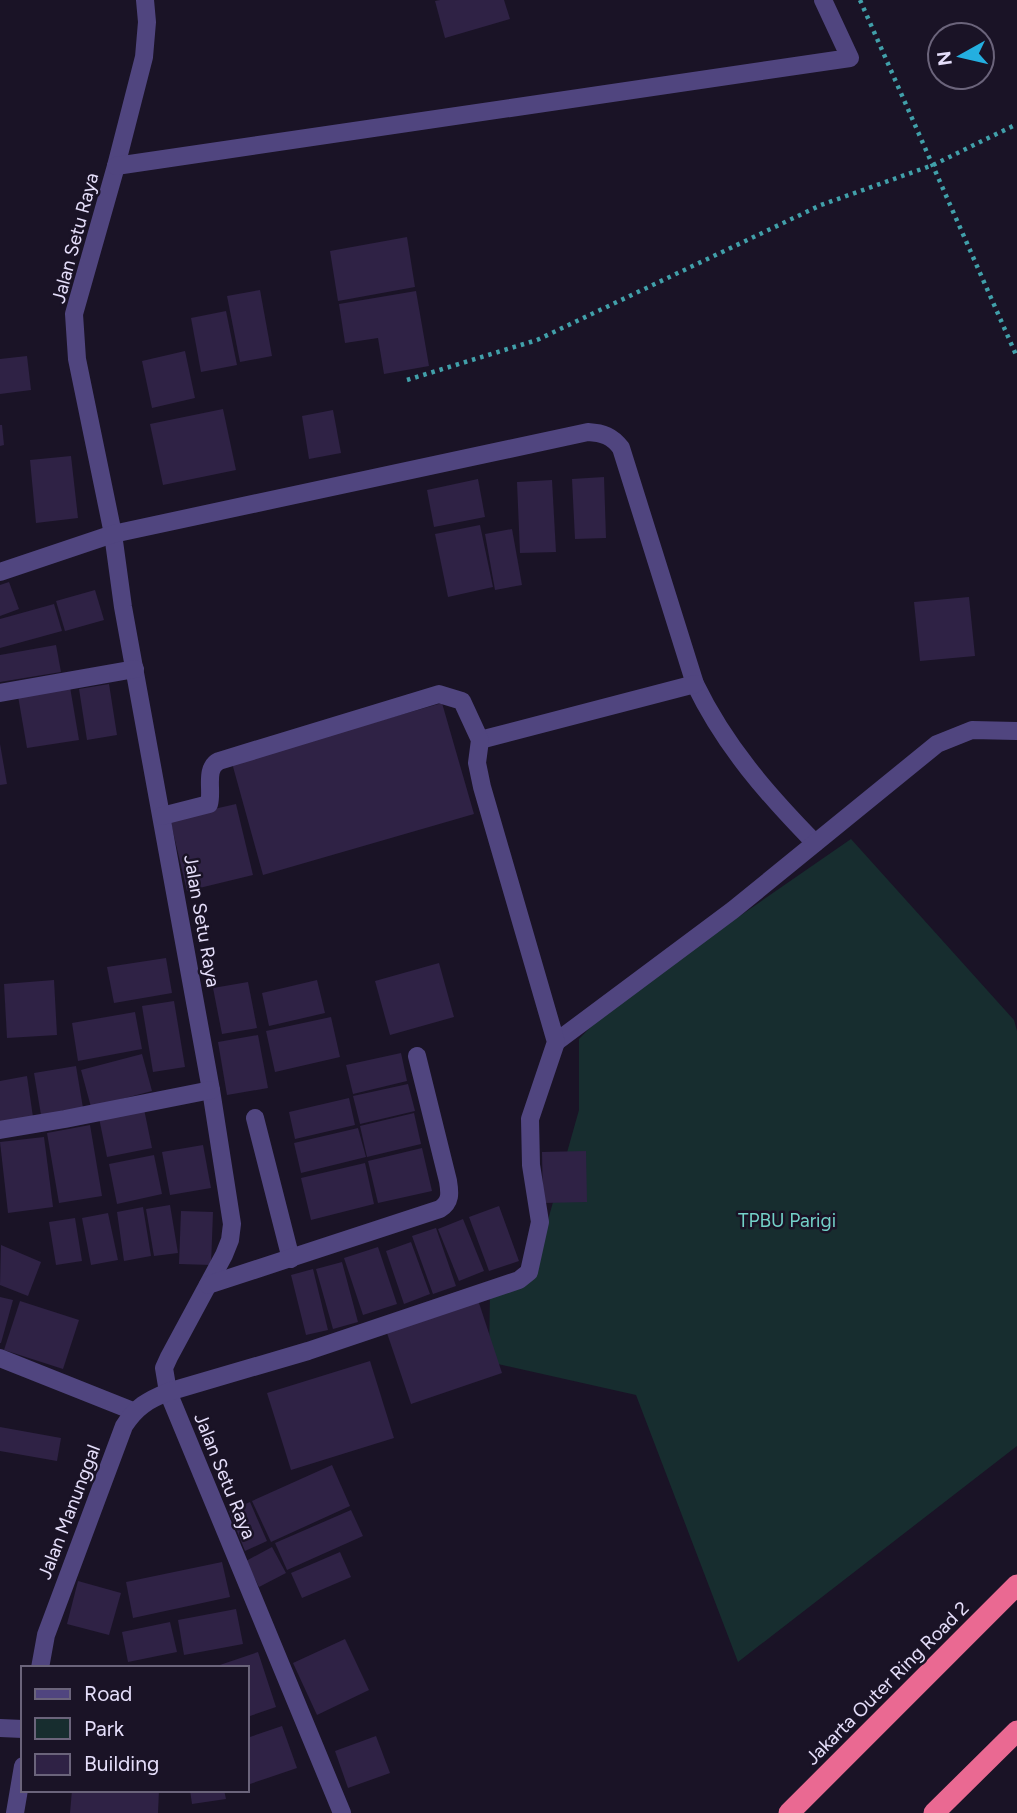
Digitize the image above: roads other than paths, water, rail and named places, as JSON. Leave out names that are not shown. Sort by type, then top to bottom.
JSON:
[{"type":"highway","name":"Jakarta Outer Ring Road 2","points":[[789,1813],[1017,1585]]},
{"type":"highway","points":[[934,1813],[1017,1731]]},
{"type":"street","name":"Jalan Setu Raya","points":[[145,0],[147,22],[144,57],[74,314],[77,359],[113,534],[123,607],[211,1090],[232,1224],[230,1240],[164,1368],[168,1392],[342,1813]]},
{"type":"street","points":[[116,166],[850,58],[823,0]]},
{"type":"street","points":[[0,572],[113,534],[588,432],[610,436],[621,448],[695,684],[727,742],[783,811],[815,843]]},
{"type":"street","points":[[0,692],[135,669]]},
{"type":"street","points":[[480,740],[695,684]]},
{"type":"street","points":[[162,816],[209,804],[211,769],[219,761],[439,694],[462,701],[480,740],[477,763],[482,787],[556,1042]]},
{"type":"street","points":[[0,1359],[133,1411],[148,1400],[168,1392],[321,1347],[519,1280],[529,1272],[540,1222],[531,1165],[530,1119],[556,1042],[733,910],[937,744],[972,730],[1017,731]]},
{"type":"street","points":[[208,1285],[447,1205],[450,1194],[448,1181],[417,1056]]},
{"type":"street","points":[[0,1130],[211,1090]]},
{"type":"street","points":[[256,1118],[291,1259]]},
{"type":"street","name":"Jalan Manunggal","points":[[40,1666],[46,1635],[124,1426],[133,1411]]},
{"type":"street","points":[[0,1728],[21,1729]]},
{"type":"street","points":[[15,1813],[21,1778]]},
{"type":"park label","name":"TPBU Parigi","points":[[787,1220]]}]
